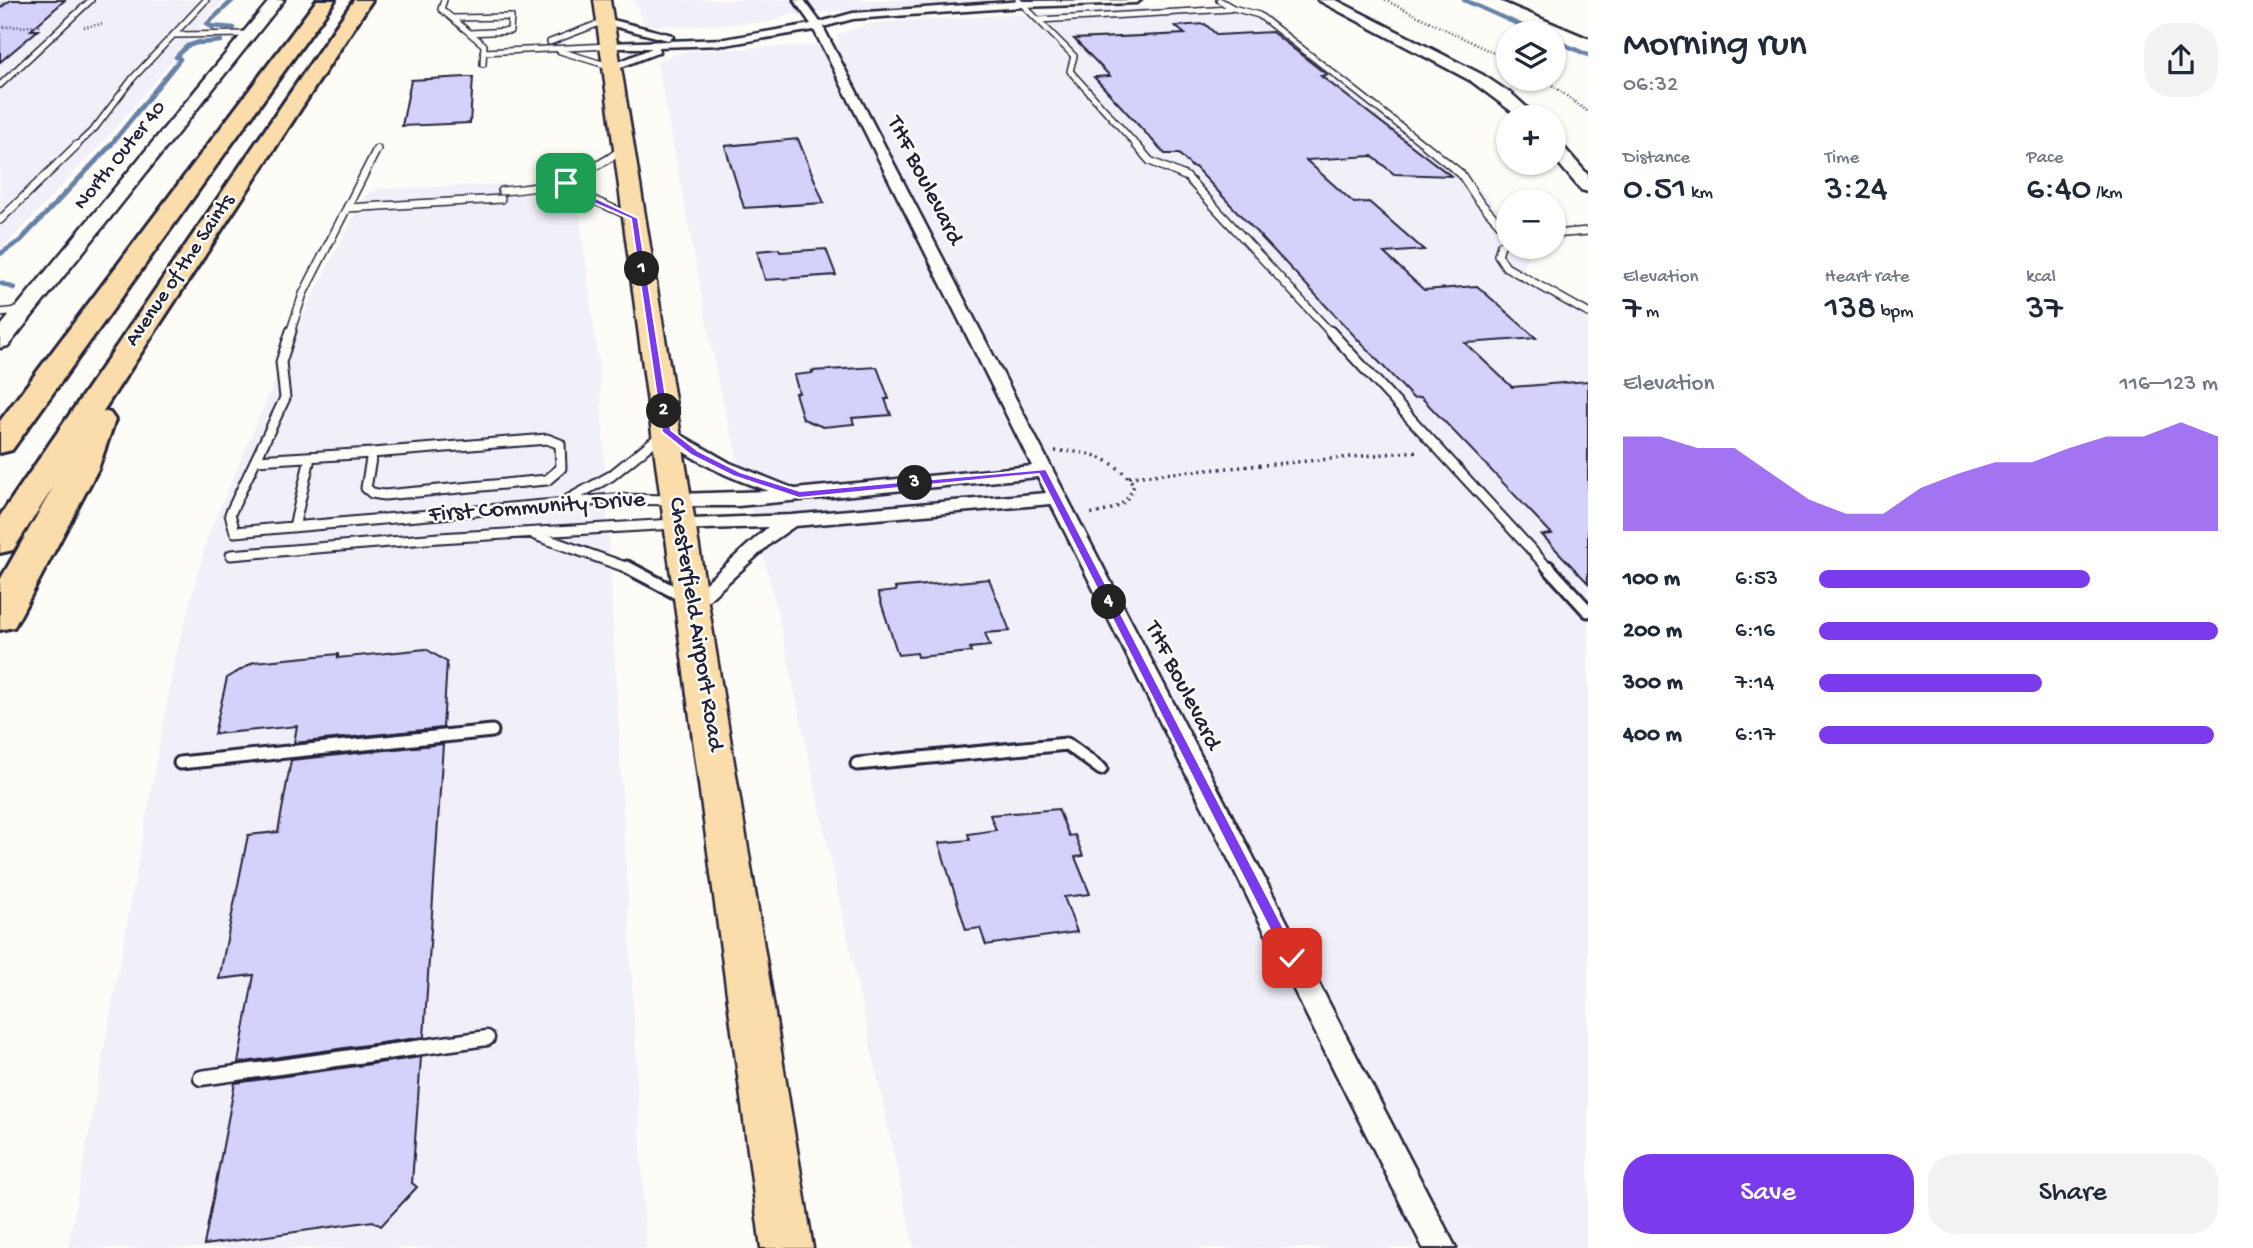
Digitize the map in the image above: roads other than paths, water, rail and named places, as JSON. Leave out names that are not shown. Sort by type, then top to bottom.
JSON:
[{"type":"highway","name":"Avenue of the Saints","points":[[0,443],[326,0]]},
{"type":"highway","name":"Avenue of the Saints","points":[[0,542],[363,0]]},
{"type":"highway","points":[[0,618],[81,469],[120,363]]},
{"type":"main road","name":"Chesterfield Airport Road","points":[[602,0],[788,1248]]},
{"type":"street","name":"North Outer 40","points":[[0,341],[17,310],[277,0]]},
{"type":"street","name":"THF Boulevard","points":[[799,0],[817,25],[1440,1248]]},
{"type":"street","points":[[608,43],[745,40],[853,16],[1021,2],[1136,0]]},
{"type":"street","points":[[1325,0],[1477,78],[1515,105]]},
{"type":"street","points":[[605,21],[675,41]]},
{"type":"street","points":[[612,67],[675,41]]},
{"type":"street","points":[[1566,161],[1588,186]]},
{"type":"street","points":[[667,432],[716,465],[799,495]]},
{"type":"street","name":"First Community Drive","points":[[677,516],[738,500],[799,495],[1038,462]]},
{"type":"street","name":"First Community Drive","points":[[677,516],[791,521],[1061,508]]},
{"type":"street","points":[[693,603],[765,538],[791,521]]},
{"type":"lane","points":[[0,85],[91,0]]},
{"type":"lane","points":[[0,220],[95,128],[130,82],[206,0]]},
{"type":"lane","points":[[444,0],[441,9],[470,33],[484,49],[483,64]]},
{"type":"lane","points":[[1219,0],[1230,9]]},
{"type":"lane","points":[[1021,2],[1074,56],[1070,71],[1150,161],[1187,177],[1588,611]]},
{"type":"lane","points":[[1039,20],[1230,9],[1247,10],[1259,15],[1461,174],[1478,200],[1496,220]]},
{"type":"lane","points":[[488,14],[500,13],[503,16]]},
{"type":"lane","points":[[466,18],[475,15]]},
{"type":"lane","points":[[453,19],[511,17],[510,31],[470,33]]},
{"type":"lane","points":[[550,45],[605,21]]},
{"type":"lane","points":[[174,35],[251,34]]},
{"type":"lane","points":[[484,49],[608,43]]},
{"type":"lane","points":[[550,45],[612,67]]},
{"type":"lane","points":[[347,208],[551,188],[586,175],[625,147]]},
{"type":"lane","points":[[372,453],[366,488],[372,493],[388,495],[547,480],[561,468],[560,444],[547,439],[256,460],[285,398],[281,362],[303,294],[377,149]]},
{"type":"lane","points":[[551,188],[582,195],[634,218]]},
{"type":"lane","points":[[1566,233],[1588,231]]},
{"type":"lane","points":[[1501,259],[1506,267],[1588,313]]},
{"type":"lane","points":[[0,306],[17,310]]},
{"type":"lane","points":[[0,313],[17,310]]},
{"type":"lane","points":[[558,504],[611,475],[667,432]]},
{"type":"lane","points":[[294,527],[310,458]]},
{"type":"lane","name":"First Community Drive","points":[[256,460],[230,514],[235,532],[612,499],[677,516]]},
{"type":"lane","points":[[384,519],[388,495]]},
{"type":"lane","name":"First Community Drive","points":[[230,555],[616,526],[677,516]]},
{"type":"lane","points":[[526,533],[587,549],[639,570],[693,603]]},
{"type":"lane","points":[[180,762],[492,731]]},
{"type":"lane","points":[[857,764],[1067,744],[1101,769]]},
{"type":"lane","points":[[201,1078],[487,1038]]},
{"type":"waterway","points":[[210,26],[207,24],[233,0]]},
{"type":"waterway","points":[[1464,0],[1511,21]]},
{"type":"waterway","points":[[210,26],[234,28]]},
{"type":"waterway","points":[[200,43],[221,41]]},
{"type":"waterway","points":[[109,147],[180,59],[176,57],[187,46],[200,42]]},
{"type":"waterway","points":[[1566,45],[1588,55]]},
{"type":"waterway","points":[[0,254],[20,241],[111,145]]},
{"type":"waterway","points":[[0,283],[14,288]]},
{"type":"railway","points":[[1500,0],[1588,37]]}]
